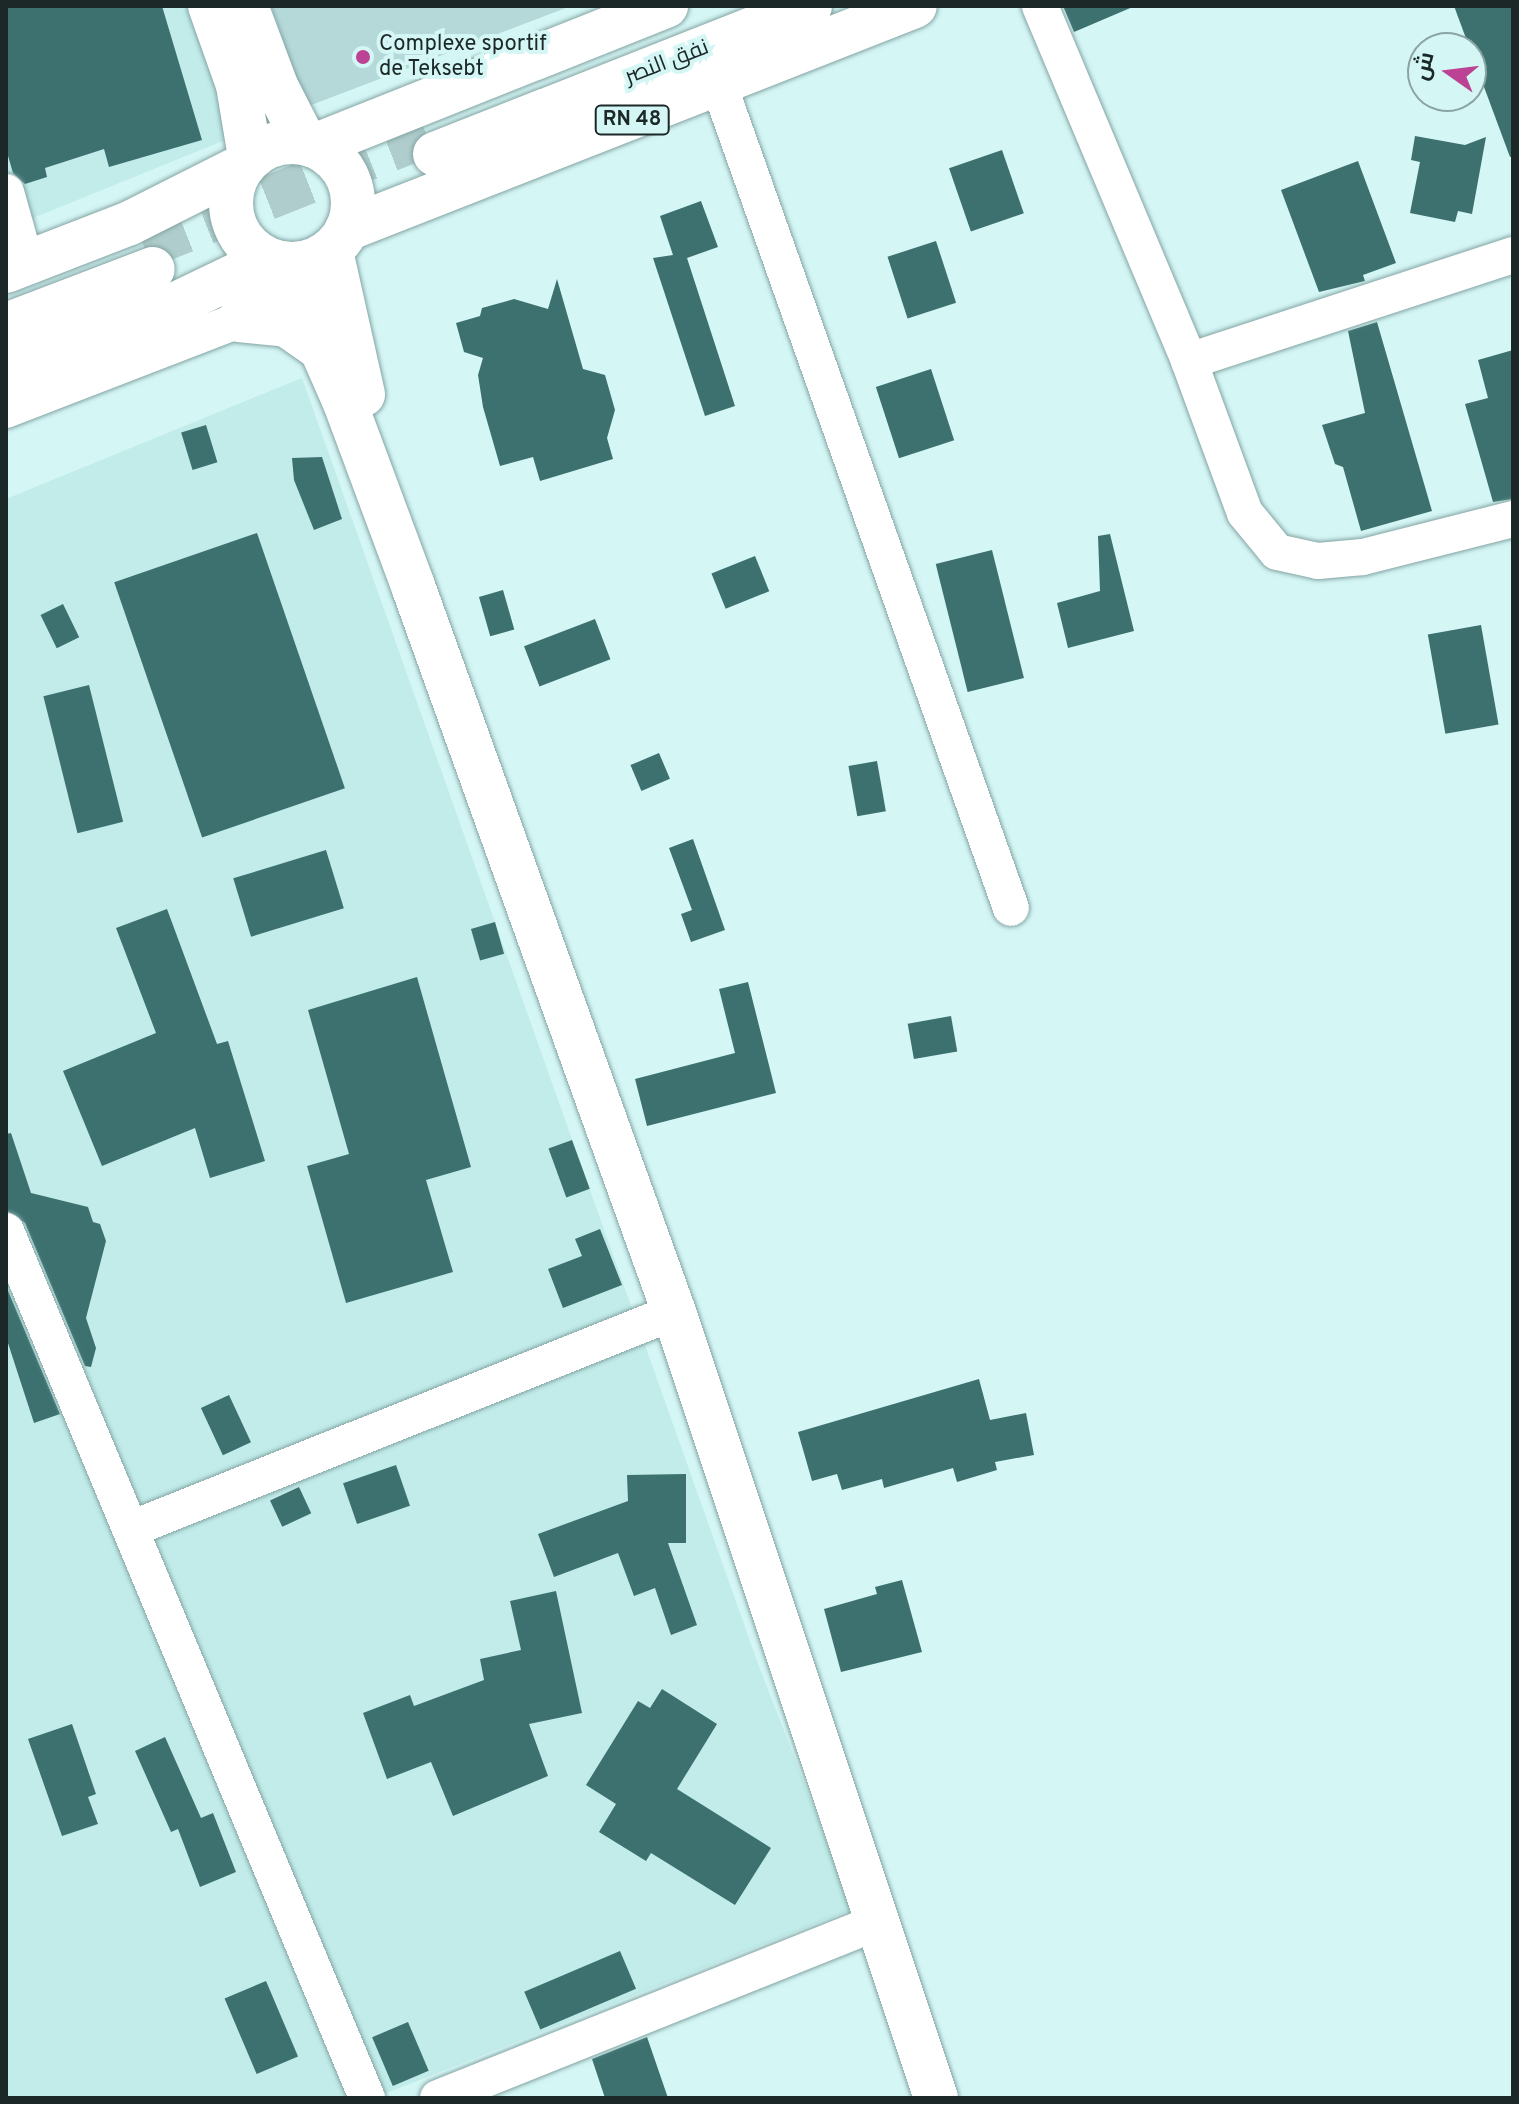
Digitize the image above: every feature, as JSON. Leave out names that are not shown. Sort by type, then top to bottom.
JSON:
[{"type":"main road","points":[[210,6],[238,85],[246,161],[231,195],[235,227],[254,252],[276,262],[345,403],[674,1312],[880,1921],[936,2098]]},
{"type":"main road","points":[[246,6],[276,86],[310,144],[345,171],[352,200],[339,240],[349,347],[413,586]]},
{"type":"main road","points":[[16,267],[130,223],[276,143],[310,144],[666,6]]},
{"type":"main road","name":"نفق النصر","points":[[759,6],[431,144],[810,6]]},
{"type":"main road","name":"RN 48","points":[[339,240],[915,6]]},
{"type":"main road","points":[[6,370],[276,262],[309,262],[339,240]]},
{"type":"main road","points":[[6,301],[149,258],[6,325]]},
{"type":"main road","points":[[239,320],[287,325],[316,345]]},
{"type":"street","points":[[1040,6],[1189,361],[1245,513],[1277,552],[1318,561],[1363,557],[1513,519]]},
{"type":"street","points":[[719,85],[1011,908]]},
{"type":"street","points":[[6,192],[16,267]]},
{"type":"street","points":[[1189,361],[1513,255]]},
{"type":"street","points":[[6,410],[239,320],[265,297],[276,262]]},
{"type":"street","points":[[6,1231],[367,2098]]},
{"type":"street","points":[[131,1529],[674,1312]]},
{"type":"street","points":[[438,2098],[880,1921]]},
{"type":"shaded area","points":[[6,6],[188,6],[235,136],[6,229]]},
{"type":"shaded area","name":"Complexe sportif de Teksebt","points":[[271,6],[571,6],[306,107]]},
{"type":"shaded area","points":[[302,378],[757,1661],[853,1909],[374,2098],[6,2098],[6,499]]},
{"type":"building","points":[[6,6],[162,6],[202,140],[109,167],[104,149],[45,168],[47,177],[25,184],[13,173],[6,149]]},
{"type":"building","points":[[1063,6],[1135,6],[1074,32]]},
{"type":"building","points":[[1454,6],[1513,6],[1513,156],[1510,157],[1487,95],[1487,32],[1464,32]]},
{"type":"building","points":[[1415,136],[1465,145],[1486,137],[1472,214],[1458,211],[1455,222],[1410,213],[1420,162],[1411,160]]},
{"type":"building","points":[[1002,150],[1024,213],[971,232],[949,168]]},
{"type":"building","points":[[1358,161],[1396,263],[1363,275],[1365,281],[1319,292],[1281,190]]},
{"type":"building","points":[[701,201],[718,247],[687,258],[735,406],[705,416],[653,258],[673,255],[660,216]]},
{"type":"building","points":[[936,241],[956,303],[908,319],[887,257]]},
{"type":"building","points":[[557,279],[583,369],[605,375],[615,410],[607,438],[613,459],[540,481],[533,457],[500,466],[483,407],[478,375],[483,358],[464,352],[456,323],[480,316],[482,308],[514,299],[548,309]]},
{"type":"building","points":[[1377,322],[1432,511],[1361,531],[1343,467],[1335,464],[1322,425],[1365,413],[1348,331]]},
{"type":"building","points":[[1513,350],[1513,499],[1493,502],[1465,404],[1488,398],[1478,360]]},
{"type":"building","points":[[931,369],[954,440],[899,458],[876,387]]},
{"type":"building","points":[[206,425],[217,462],[193,470],[181,433]]},
{"type":"building","points":[[322,457],[342,519],[314,530],[294,480],[292,458]]},
{"type":"building","points":[[257,533],[345,788],[202,837],[114,582]]},
{"type":"building","points":[[1110,534],[1134,631],[1068,648],[1057,603],[1100,591],[1098,536]]},
{"type":"building","points":[[992,550],[1024,678],[968,692],[936,564]]},
{"type":"building","points":[[755,556],[769,591],[726,609],[711,574]]},
{"type":"building","points":[[503,590],[514,629],[490,636],[479,597]]},
{"type":"building","points":[[63,604],[79,637],[57,648],[41,615]]},
{"type":"building","points":[[595,619],[610,659],[539,686],[524,646]]},
{"type":"building","points":[[1481,625],[1499,724],[1445,734],[1428,634]]},
{"type":"building","points":[[89,685],[123,822],[78,833],[43,696]]},
{"type":"building","points":[[659,753],[670,779],[641,791],[630,765]]},
{"type":"building","points":[[877,761],[886,811],[857,816],[848,766]]},
{"type":"building","points":[[693,839],[725,930],[691,942],[681,914],[692,910],[669,848]]},
{"type":"building","points":[[326,850],[344,908],[251,937],[233,878]]},
{"type":"building","points":[[167,909],[217,1044],[228,1041],[265,1161],[210,1178],[195,1128],[102,1166],[63,1071],[156,1033],[116,928]]},
{"type":"building","points":[[495,922],[504,954],[480,961],[471,929]]},
{"type":"building","points":[[417,977],[471,1167],[426,1180],[453,1272],[346,1303],[307,1166],[349,1154],[308,1010]]},
{"type":"building","points":[[748,982],[776,1093],[647,1126],[635,1079],[735,1053],[719,989]]},
{"type":"building","points":[[951,1016],[957,1051],[914,1059],[908,1024]]},
{"type":"building","points":[[11,1133],[31,1193],[88,1207],[93,1222],[100,1224],[106,1241],[86,1318],[96,1348],[91,1367],[85,1366],[25,1223],[6,1210],[6,1134]]},
{"type":"building","points":[[572,1140],[590,1189],[566,1197],[549,1149]]},
{"type":"building","points":[[600,1229],[622,1285],[563,1308],[548,1269],[582,1256],[575,1239]]},
{"type":"building","points":[[6,1286],[60,1414],[34,1423],[6,1337]]},
{"type":"building","points":[[979,1379],[990,1420],[1026,1413],[1034,1455],[995,1462],[997,1470],[957,1482],[953,1468],[884,1488],[882,1479],[842,1490],[837,1474],[812,1481],[798,1432]]},
{"type":"building","points":[[229,1395],[251,1442],[223,1455],[201,1408]]},
{"type":"building","points":[[396,1465],[410,1506],[357,1524],[343,1483]]},
{"type":"building","points":[[686,1474],[686,1543],[668,1543],[697,1625],[671,1635],[655,1588],[634,1596],[618,1553],[554,1577],[538,1534],[628,1501],[627,1475]]},
{"type":"building","points":[[299,1487],[311,1513],[282,1527],[270,1501]]},
{"type":"building","points":[[902,1580],[922,1652],[841,1672],[824,1609],[877,1594],[875,1587]]},
{"type":"building","points":[[556,1591],[582,1713],[529,1724],[548,1776],[453,1816],[431,1762],[387,1779],[363,1713],[410,1695],[414,1706],[484,1680],[480,1659],[521,1650],[510,1601]]},
{"type":"building","points":[[662,1689],[717,1724],[677,1789],[771,1848],[735,1905],[651,1853],[646,1861],[599,1832],[616,1804],[586,1785],[638,1701],[650,1708]]},
{"type":"building","points":[[72,1724],[96,1794],[88,1797],[98,1824],[62,1836],[28,1739]]},
{"type":"building","points":[[165,1737],[201,1818],[213,1813],[236,1872],[200,1887],[178,1829],[171,1832],[135,1751]]},
{"type":"building","points":[[620,1951],[636,1989],[540,2029],[524,1992]]},
{"type":"building","points":[[266,1981],[298,2056],[257,2074],[225,1999]]},
{"type":"building","points":[[408,2022],[429,2071],[393,2086],[372,2037]]},
{"type":"building","points":[[647,2037],[668,2098],[605,2098],[592,2059]]},
{"type":"tunnel","points":[[144,247],[427,135]]},
{"type":"place","name":"Complexe sportif de Teksebt","points":[[363,57]]}]
